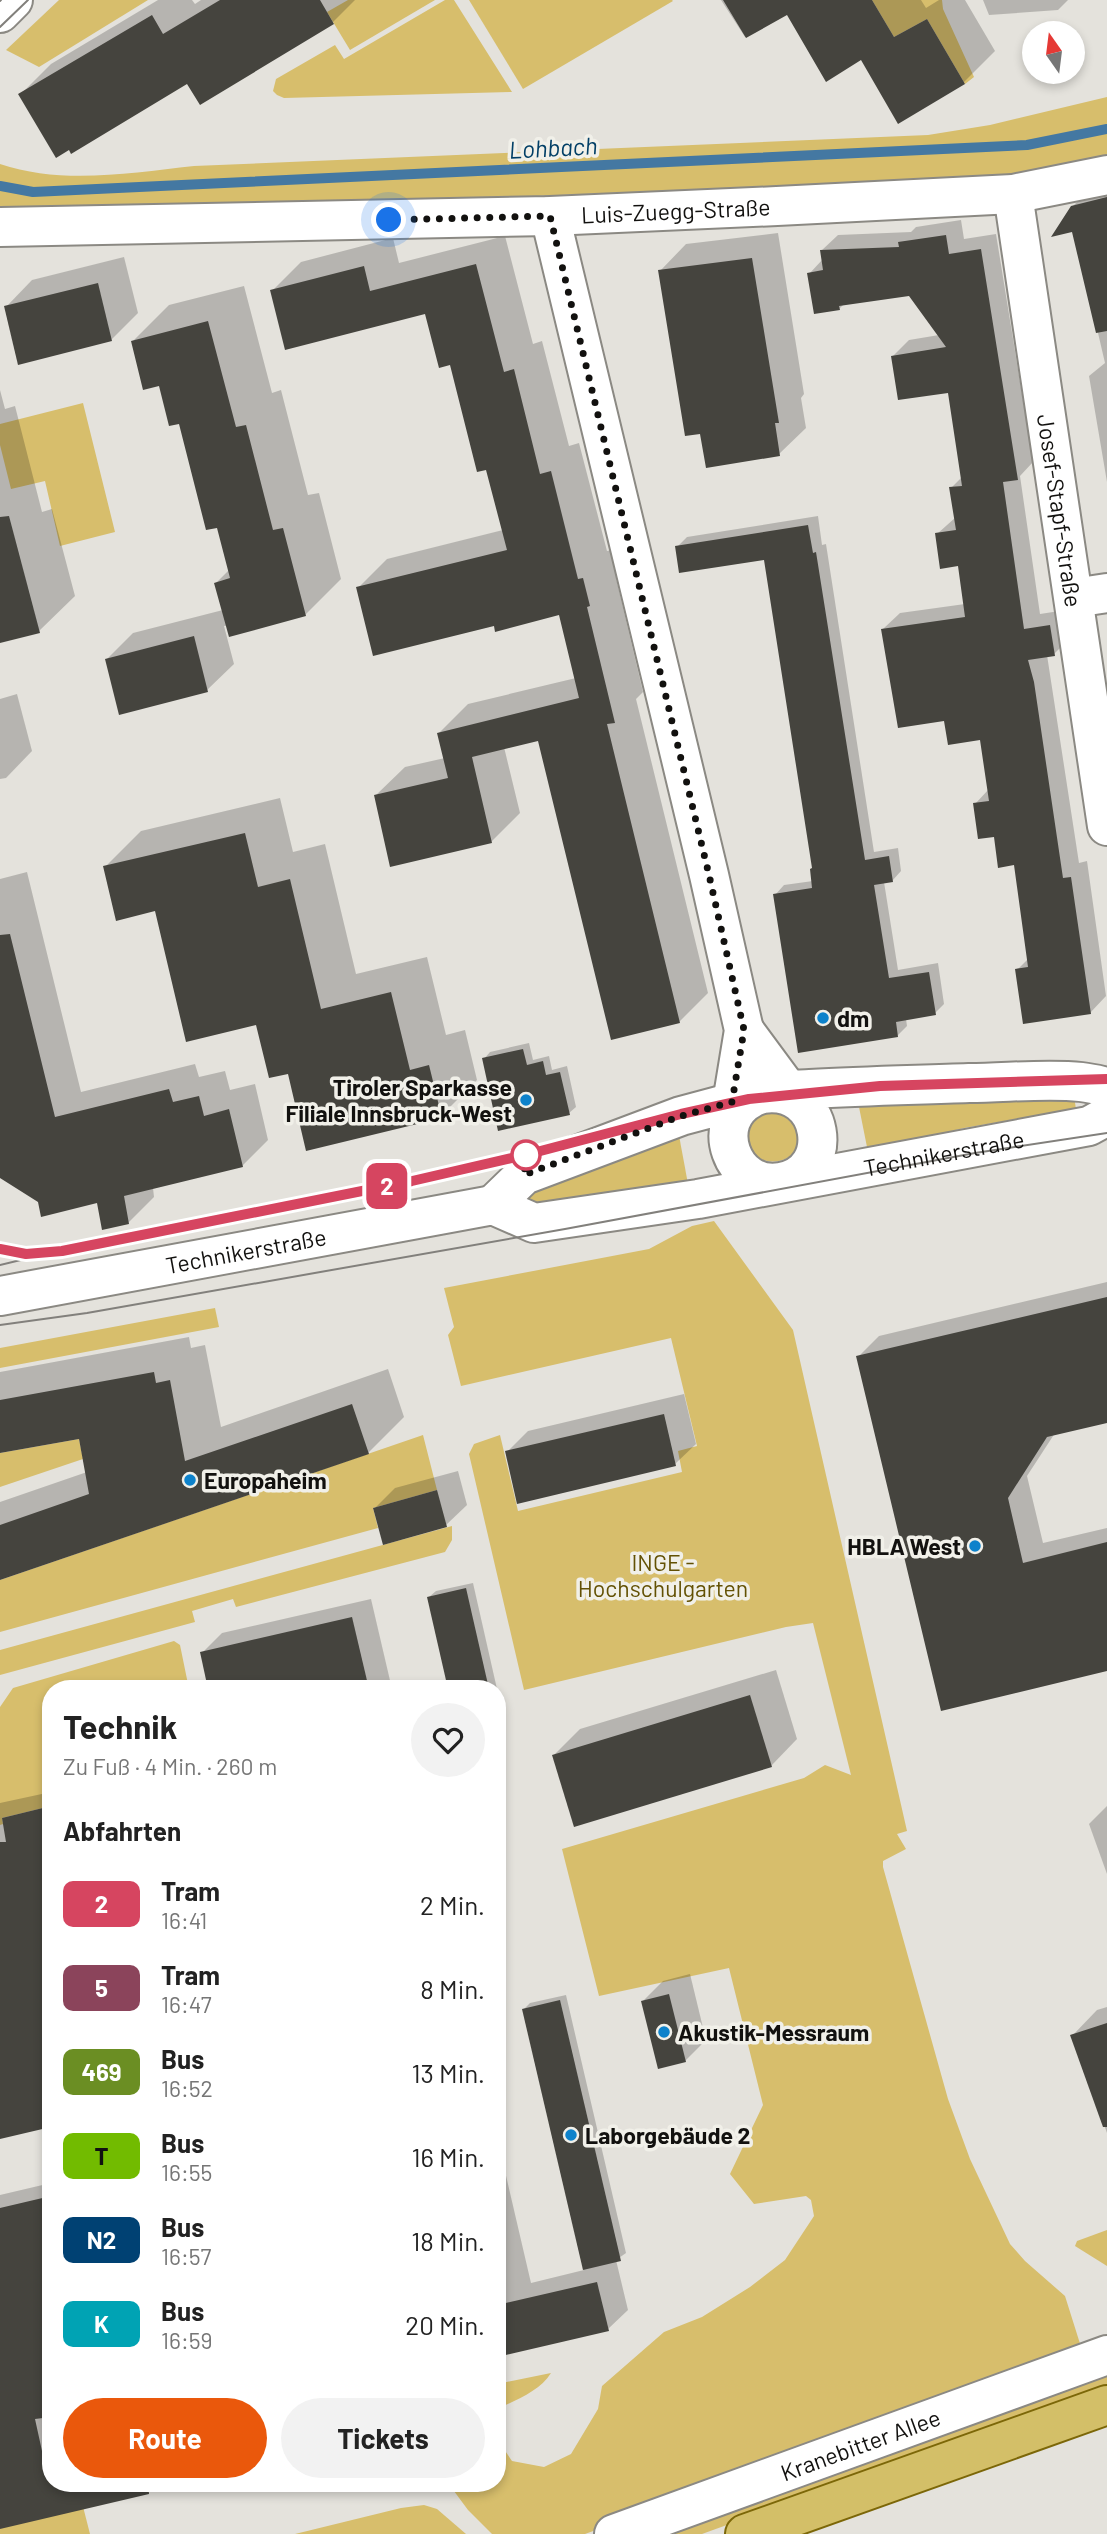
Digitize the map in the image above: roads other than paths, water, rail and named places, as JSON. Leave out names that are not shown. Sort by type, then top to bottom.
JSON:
[{"type":"main road","name":"Kranebitter Allee","points":[[745,2534],[1107,2405]]},
{"type":"street","points":[[0,13],[13,0]]},
{"type":"street","name":"Luis-Zuegg-Straße","points":[[0,227],[550,216],[1013,194],[1107,175]]},
{"type":"street","name":"Josef-Stapf-Straße","points":[[1013,194],[1091,596],[1107,826]]},
{"type":"street","points":[[550,216],[762,1102]]},
{"type":"street","points":[[744,1030],[762,1102]]},
{"type":"street","points":[[493,1205],[524,1175],[681,1116],[847,1087],[1081,1082],[1107,1087]]},
{"type":"street","name":"Technikerstraße","points":[[762,1102],[806,1107],[818,1134],[817,1148],[811,1162],[802,1173],[781,1182],[758,1181],[746,1174],[736,1164],[730,1152],[727,1138],[762,1102]]},
{"type":"street","name":"Technikerstraße","points":[[0,1296],[493,1205],[534,1223],[698,1199],[1089,1126],[1107,1116]]},
{"type":"street","name":"Kranebitter Allee","points":[[614,2534],[1107,2355]]},
{"type":"waterway","name":"Lohbach","points":[[0,186],[33,192],[1027,145],[1107,129]]},
{"type":"tram line","points":[[0,27],[28,0]]},
{"type":"tram line","points":[[0,1249],[26,1254],[56,1252],[412,1181],[749,1099],[880,1086],[1107,1079]]},
{"type":"tram line","name":"2","points":[[0,1249],[26,1254],[62,1251],[301,1204],[504,1160],[749,1099],[880,1086],[1107,1079]]},
{"type":"tram line","points":[[0,1325],[87,1313],[975,1153],[1107,1133]]},
{"type":"tram line","points":[[0,1265],[29,1258]]},
{"type":"place","name":"dm","points":[[823,1018]]},
{"type":"place","name":"Tiroler Sparkasse Filiale Innsbruck-West","points":[[526,1100]]},
{"type":"place","name":"Europaheim","points":[[190,1480]]},
{"type":"place","name":"HBLA West","points":[[975,1546]]},
{"type":"place","name":"Akustik-Messraum","points":[[664,2032]]},
{"type":"place","name":"Laborgebäude 2","points":[[571,2135]]},
{"type":"park label","name":"INGE - Hochschulgarten","points":[[663,1575]]}]
